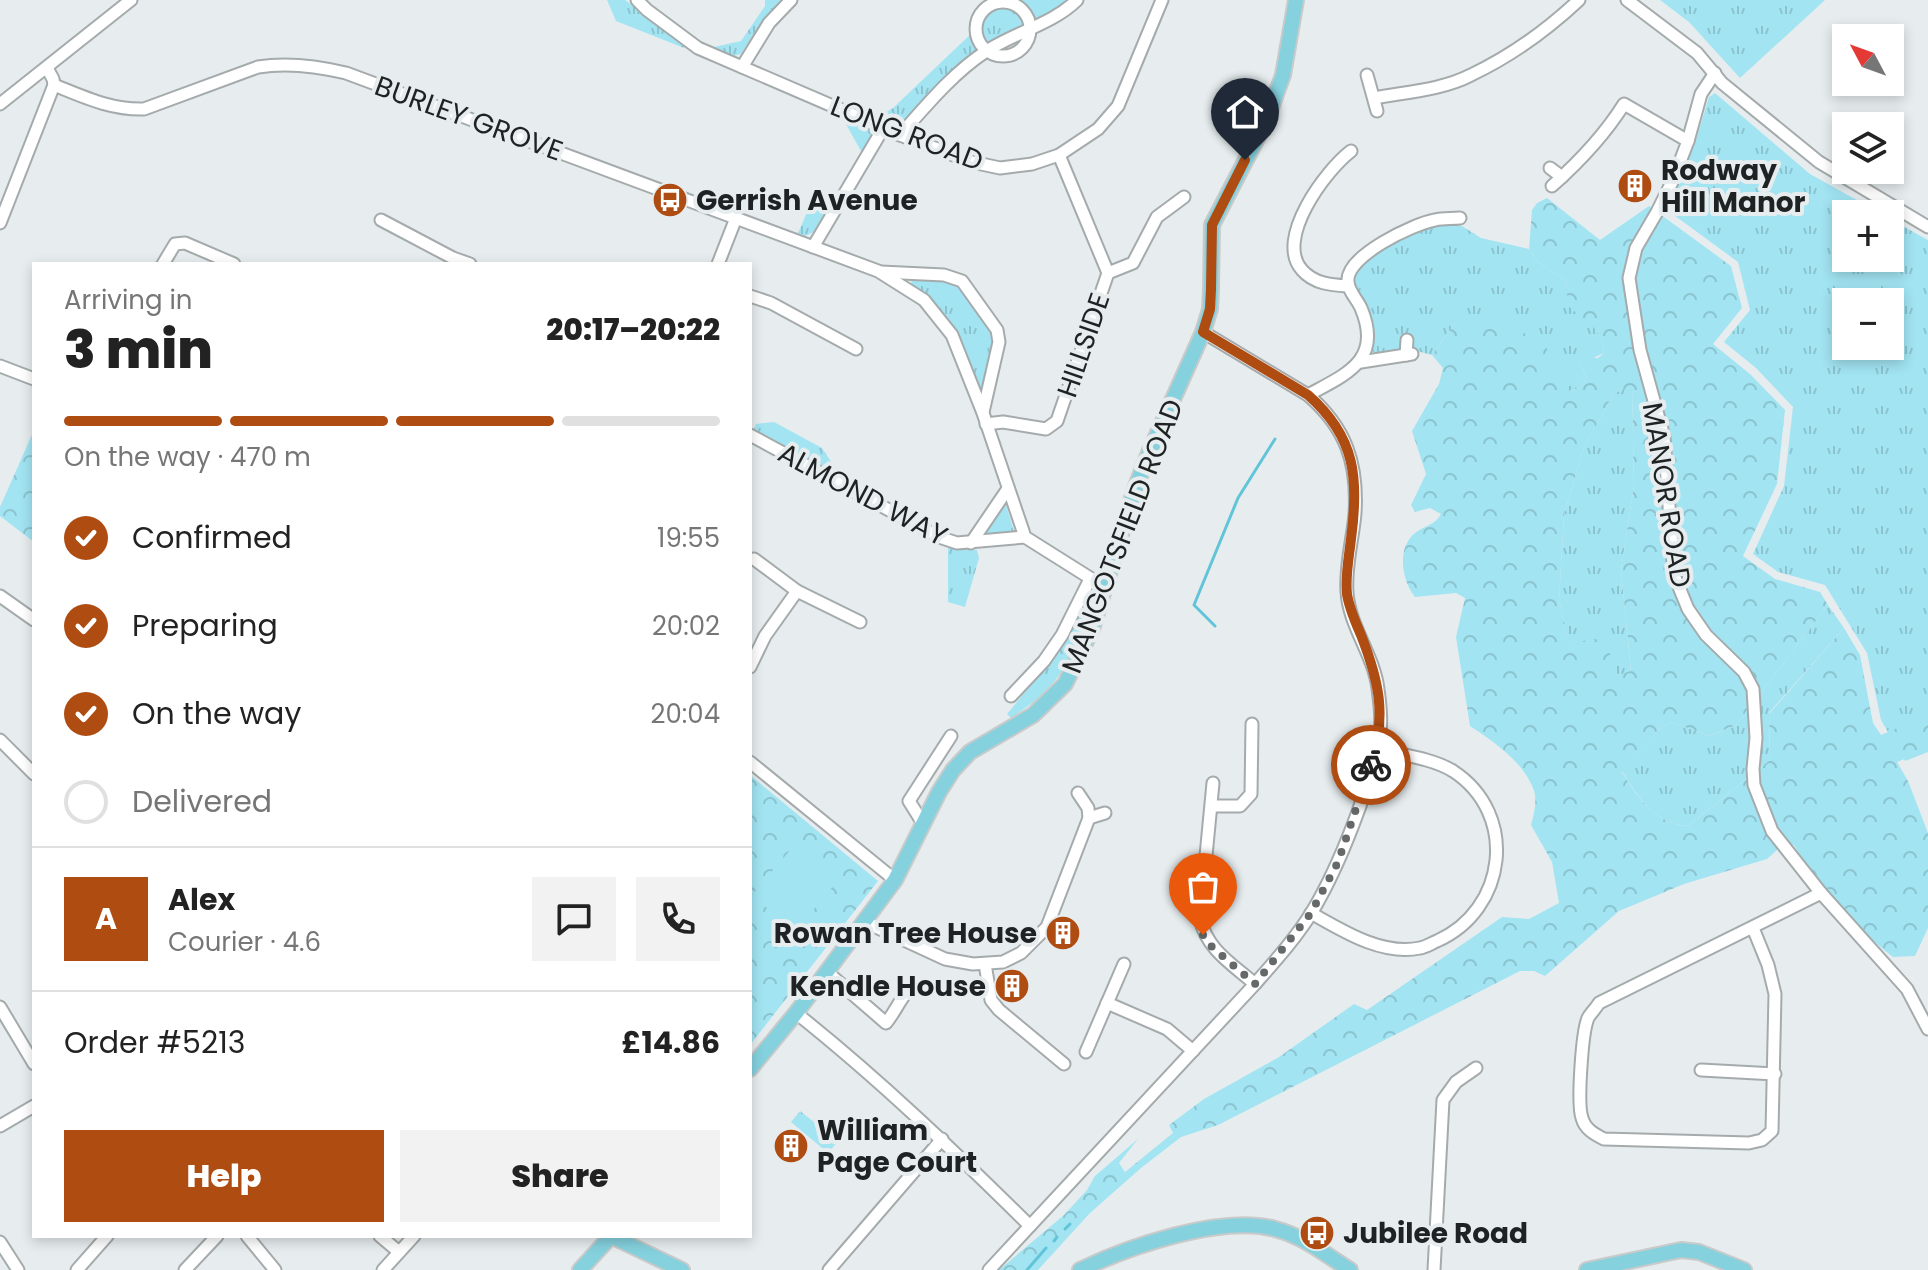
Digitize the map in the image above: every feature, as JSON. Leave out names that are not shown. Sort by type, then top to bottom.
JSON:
[{"type":"main road","name":"MANGOTSFIELD ROAD","points":[[752,1067],[895,880],[953,770],[970,752],[1033,715],[1065,684],[1077,664],[1106,588],[1135,489],[1203,332],[1211,299],[1212,225],[1267,119],[1283,75],[1296,0]]},
{"type":"main road","points":[[1080,1270],[1172,1236],[1244,1224],[1275,1229],[1312,1245],[1346,1269]]},
{"type":"main road","points":[[580,1270],[609,1238]]},
{"type":"main road","points":[[615,1238],[682,1270]]},
{"type":"main road","points":[[1587,1270],[1681,1250],[1699,1252],[1744,1270]]},
{"type":"street","points":[[0,104],[131,0]]},
{"type":"street","name":"LONG ROAD","points":[[637,0],[698,48],[900,135],[972,162],[1000,168],[1032,164],[1059,155],[1098,129],[1118,106],[1162,0]]},
{"type":"street","points":[[742,67],[769,23],[791,0]]},
{"type":"street","points":[[900,135],[949,81],[987,51],[1057,16],[1077,0]]},
{"type":"street","points":[[1374,98],[1442,85],[1470,76],[1526,42],[1579,0]]},
{"type":"street","points":[[1627,0],[1673,32],[1733,92],[1819,162],[1928,227]]},
{"type":"street","points":[[987,51],[978,37],[977,26],[988,8],[998,3],[1016,6],[1025,14],[1030,27]]},
{"type":"street","name":"BURLEY GROVE","points":[[54,85],[125,110],[144,109],[258,67],[275,64],[319,67],[346,73],[878,271],[924,300],[952,335],[1025,537]]},
{"type":"street","points":[[0,223],[54,85],[47,68]]},
{"type":"street","name":"MANOR ROAD","points":[[1715,73],[1701,94],[1673,180],[1636,248],[1629,278],[1640,350],[1664,437],[1674,575],[1688,609],[1706,635],[1744,672],[1753,689],[1756,738],[1754,785],[1772,831],[1821,893],[1907,989],[1928,1029]]},
{"type":"street","points":[[1367,75],[1377,111]]},
{"type":"street","points":[[1552,186],[1586,154],[1624,104],[1688,141]]},
{"type":"street","points":[[813,247],[884,127]]},
{"type":"street","points":[[1348,286],[1326,284],[1314,279],[1303,271],[1295,253],[1304,209],[1333,164],[1351,151]]},
{"type":"street","name":"HILLSIDE","points":[[984,418],[1046,429],[1057,421],[1108,273],[1059,155]]},
{"type":"street","points":[[1550,168],[1562,177]]},
{"type":"street","points":[[1108,273],[1133,263],[1157,217],[1184,197]]},
{"type":"street","points":[[719,262],[736,218]]},
{"type":"street","points":[[1361,362],[1368,341],[1367,325],[1360,305],[1348,286],[1351,267],[1361,257],[1401,232],[1434,220],[1445,225],[1460,218]]},
{"type":"street","points":[[381,220],[464,262]]},
{"type":"street","points":[[164,262],[175,244],[185,243],[229,262]]},
{"type":"street","name":"BURLEY GROVE","points":[[878,271],[944,275],[962,281],[997,330],[999,342],[984,418]]},
{"type":"street","points":[[752,297],[771,303],[856,349]]},
{"type":"street","points":[[989,1270],[1255,984],[1311,913],[1338,862],[1377,749],[1380,728],[1378,686],[1347,595],[1355,513],[1355,473],[1348,447],[1323,408],[1308,395],[1203,332]]},
{"type":"street","points":[[1308,395],[1361,362],[1409,354],[1407,340]]},
{"type":"street","points":[[0,366],[32,378]]},
{"type":"street","name":"ALMOND WAY","points":[[752,436],[939,537],[957,543],[1025,537]]},
{"type":"street","points":[[971,543],[1007,490]]},
{"type":"street","points":[[1025,537],[1106,588]]},
{"type":"street","points":[[754,559],[797,591],[860,622]]},
{"type":"street","name":"MANGOTSFIELD ROAD","points":[[1011,696],[1044,661],[1062,635],[1090,579]]},
{"type":"street","points":[[752,663],[765,636],[797,591]]},
{"type":"street","points":[[0,596],[32,619]]},
{"type":"street","points":[[1212,806],[1240,806],[1251,794],[1252,724]]},
{"type":"street","points":[[924,825],[909,801],[951,736]]},
{"type":"street","points":[[0,740],[32,772]]},
{"type":"street","points":[[1311,913],[1366,941],[1391,948],[1420,948],[1449,936],[1466,924],[1490,890],[1496,867],[1497,838],[1484,806],[1471,787],[1453,771],[1433,762],[1377,749]]},
{"type":"street","points":[[752,764],[895,880]]},
{"type":"street","points":[[1213,783],[1200,918],[1203,935],[1212,947],[1255,984]]},
{"type":"street","points":[[865,922],[945,959],[985,964],[1003,962],[1021,953],[1047,927],[1089,818],[1088,808],[1078,793]]},
{"type":"street","points":[[1089,818],[1105,813]]},
{"type":"street","points":[[1753,928],[1768,965],[1775,994],[1772,1131],[1762,1140],[1749,1143],[1604,1139],[1591,1132],[1582,1121],[1579,1108],[1584,1030],[1599,1003],[1821,893]]},
{"type":"street","points":[[985,964],[991,1000],[1064,1064]]},
{"type":"street","points":[[1086,1052],[1124,964]]},
{"type":"street","points":[[827,972],[886,1023],[909,989]]},
{"type":"street","points":[[1107,1003],[1167,1029],[1193,1051]]},
{"type":"street","points":[[0,1007],[32,1061]]},
{"type":"street","points":[[796,1013],[857,1062],[942,1139],[1030,1226]]},
{"type":"street","points":[[1037,1061],[1046,1050]]},
{"type":"street","points":[[1434,1270],[1443,1100],[1456,1082],[1476,1068]]},
{"type":"street","points":[[1701,1070],[1775,1074]]},
{"type":"street","points":[[0,1126],[32,1107]]},
{"type":"street","points":[[829,1270],[942,1139]]},
{"type":"street","points":[[83,1268],[105,1238]]},
{"type":"street","points":[[185,1270],[215,1238]]},
{"type":"street","points":[[249,1238],[275,1270]]},
{"type":"street","points":[[382,1238],[399,1252]]},
{"type":"street","points":[[383,1270],[412,1238]]},
{"type":"street","points":[[0,1242],[18,1270]]},
{"type":"green space","points":[[607,0],[625,0],[686,44],[684,48],[616,21]]},
{"type":"green space","points":[[765,0],[782,0],[756,30],[741,54],[733,56],[714,47],[741,41],[765,6]]},
{"type":"green space","points":[[1013,0],[1068,0],[1045,16],[999,39],[902,124],[897,126],[876,118],[893,108],[992,10],[1005,7]]},
{"type":"green space","points":[[1660,0],[1825,0],[1740,78],[1689,22]]},
{"type":"green space","points":[[1715,93],[1810,174],[1857,200],[1832,200],[1832,272],[1904,272],[1904,227],[1928,240],[1928,752],[1905,761],[1881,720],[1867,653],[1825,585],[1778,572],[1753,554],[1784,486],[1793,407],[1756,368],[1724,342],[1750,310],[1738,262],[1667,210],[1695,143],[1709,97]]},
{"type":"green space","points":[[842,117],[868,128],[872,136],[862,153]]},
{"type":"green space","points":[[1547,198],[1600,240],[1649,206],[1731,266],[1742,308],[1713,344],[1750,374],[1785,410],[1777,484],[1743,556],[1775,579],[1820,592],[1828,605],[1736,725],[1709,736],[1672,722],[1658,730],[1622,772],[1641,800],[1657,815],[1688,826],[1770,760],[1769,714],[1844,628],[1860,655],[1873,723],[1881,735],[1928,715],[1928,750],[1897,762],[1908,781],[1928,833],[1928,928],[1915,956],[1893,957],[1838,906],[1794,845],[1777,847],[1767,859],[1684,884],[1619,911],[1545,976],[1534,971],[1520,971],[1218,1125],[1181,1137],[1090,1213],[1038,1270],[999,1270],[1064,1215],[1087,1190],[1095,1176],[1138,1139],[1119,1163],[1125,1172],[1173,1133],[1169,1125],[1204,1099],[1279,1057],[1354,1004],[1367,1010],[1502,917],[1529,919],[1559,903],[1552,862],[1531,825],[1535,797],[1528,778],[1506,752],[1470,726],[1456,637],[1465,598],[1456,593],[1415,597],[1403,568],[1404,551],[1411,537],[1435,522],[1441,514],[1430,508],[1415,512],[1411,505],[1426,474],[1412,431],[1439,384],[1443,368],[1432,355],[1455,323],[1513,327],[1545,345],[1569,391],[1580,388],[1587,378],[1580,364],[1583,357],[1598,358],[1604,353],[1597,332],[1568,306],[1566,281],[1538,262],[1529,249],[1532,210]],"holes":[[[1632,386],[1634,485],[1621,570],[1631,671],[1618,675],[1604,638],[1569,643],[1559,601],[1564,515],[1583,450],[1613,394]]]},
{"type":"green space","points":[[819,203],[829,210],[818,230],[805,236],[798,233],[808,210]]},
{"type":"green space","points":[[1434,226],[1462,226],[1481,238],[1529,249],[1538,262],[1566,281],[1569,306],[1593,326],[1603,345],[1604,353],[1580,364],[1587,378],[1580,388],[1569,391],[1455,323],[1432,355],[1413,350],[1410,346],[1385,355],[1373,352],[1368,311],[1354,285],[1358,267],[1394,241]]},
{"type":"green space","points":[[912,277],[948,278],[956,283],[991,331],[995,338],[983,395],[979,393],[960,345],[911,286]]},
{"type":"green space","points":[[1632,385],[1634,485],[1621,570],[1631,672],[1618,675],[1569,644],[1559,601],[1564,515],[1583,450],[1613,394]]},
{"type":"green space","points":[[774,422],[822,448],[836,469],[835,473],[754,429],[756,424]]},
{"type":"green space","points":[[32,435],[32,540],[0,516],[0,507]]},
{"type":"green space","points":[[1005,502],[1014,531],[984,535],[982,531]]},
{"type":"green space","points":[[948,548],[977,550],[979,558],[965,607],[948,602]]},
{"type":"green space","points":[[1090,591],[1096,592],[1067,664],[1045,691],[1011,718],[1007,714],[1059,651]]},
{"type":"green space","points":[[1828,605],[1844,628],[1769,713],[1770,760],[1688,826],[1657,815],[1622,771],[1658,730],[1672,722],[1709,736],[1736,725]]},
{"type":"green space","points":[[752,777],[878,881],[752,1042]]},
{"type":"green space","points":[[796,843],[839,879],[795,932],[752,895]]},
{"type":"green space","points":[[800,1111],[838,1141],[828,1153],[791,1122]]},
{"type":"waterway","points":[[1215,626],[1194,605],[1238,498],[1275,439]]},
{"type":"waterway","points":[[1065,1229],[1070,1224]]},
{"type":"waterway","points":[[1054,1241],[1057,1237]]},
{"type":"waterway","points":[[1027,1270],[1046,1248]]},
{"type":"way so far","points":[[1203,935],[1212,947],[1255,984],[1311,913],[1338,862],[1371,765]]},
{"type":"place","name":"Rodway Hill Manor","points":[[1635,186]]},
{"type":"place","name":"Gerrish Avenue","points":[[670,200]]},
{"type":"place","name":"Rowan Tree House","points":[[1063,933]]},
{"type":"place","name":"Kendle House","points":[[1012,986]]},
{"type":"place","name":"William Page Court","points":[[791,1146]]},
{"type":"place","name":"Jubilee Road","points":[[1317,1233]]},
{"type":"route","points":[[1245,160],[1212,225],[1210,309],[1203,332],[1308,395],[1323,408],[1348,447],[1355,473],[1355,513],[1347,595],[1378,686],[1380,709],[1377,749],[1371,765]]}]
